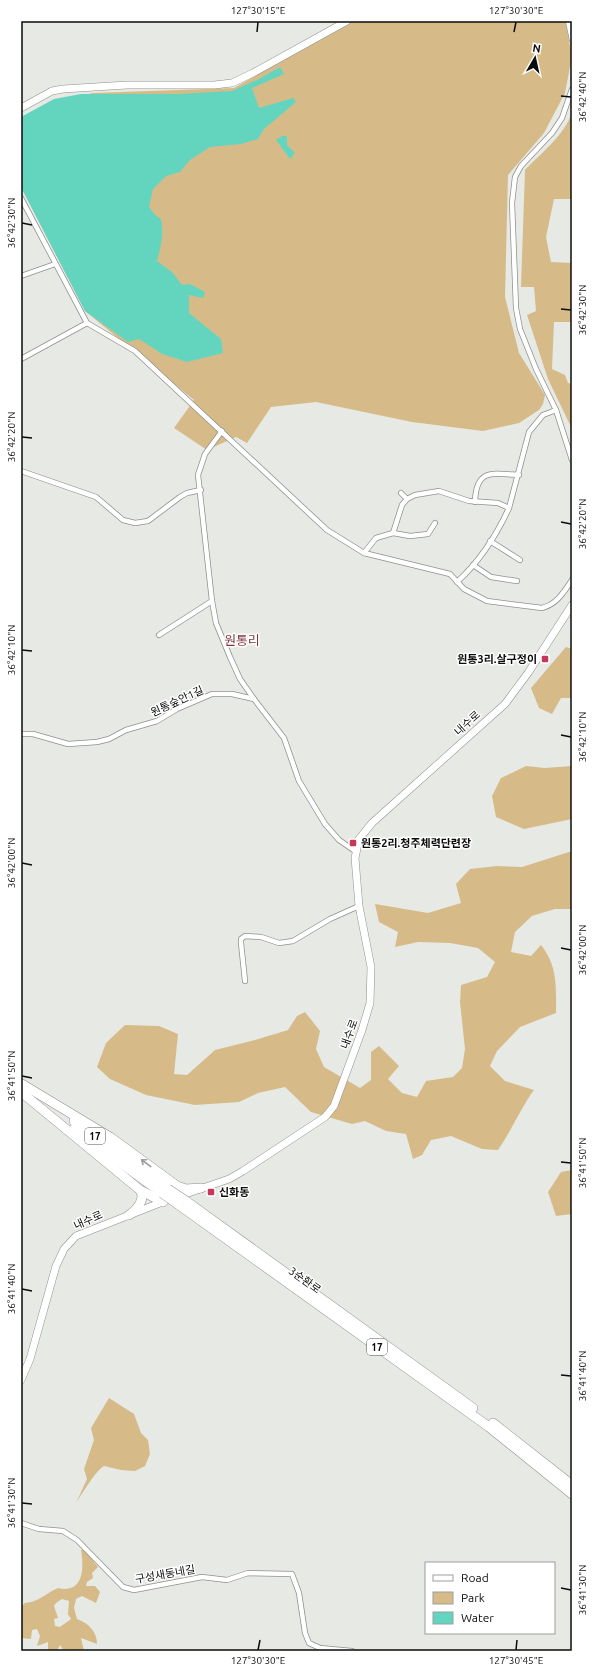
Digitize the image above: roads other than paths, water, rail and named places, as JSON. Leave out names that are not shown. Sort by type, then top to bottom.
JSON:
[{"type":"highway","points":[[21,1088],[140,1190],[165,1194],[186,1189],[201,1188]]},
{"type":"highway","name":"3순환로","points":[[21,1088],[165,1194],[181,1201],[529,1449],[572,1485]]},
{"type":"highway","points":[[129,1215],[140,1202],[142,1194],[140,1190]]},
{"type":"highway","name":"3순환로","points":[[181,1201],[489,1427],[572,1494]]},
{"type":"highway","points":[[529,1449],[572,1482]]},
{"type":"highway","points":[[541,1468],[572,1499]]},
{"type":"street","points":[[21,108],[52,91],[85,86],[214,85],[232,83],[347,21]]},
{"type":"street","points":[[568,21],[572,40]]},
{"type":"street","points":[[572,89],[562,118],[552,133],[521,166],[515,178],[512,203],[516,308],[520,329],[536,369],[556,410],[572,460]]},
{"type":"street","points":[[21,198],[87,323],[135,351],[327,530],[364,553],[450,574],[464,589],[487,601],[542,608],[550,606],[557,600],[572,580]]},
{"type":"street","points":[[21,276],[55,264]]},
{"type":"street","points":[[21,359],[87,323]]},
{"type":"street","points":[[457,582],[473,565],[501,525],[509,508],[529,432],[543,415],[556,410]]},
{"type":"street","points":[[222,431],[201,463],[198,475],[201,490],[212,601],[216,623],[243,683],[284,738],[299,781],[325,824],[338,840],[356,851]]},
{"type":"street","points":[[21,471],[96,498],[123,520],[135,524],[148,521],[188,492],[201,490]]},
{"type":"street","points":[[475,502],[476,489],[484,476],[492,473],[518,475]]},
{"type":"street","points":[[393,533],[399,511],[407,499],[414,495],[438,491],[475,502],[491,502],[509,508]]},
{"type":"street","points":[[401,493],[407,499]]},
{"type":"street","points":[[364,553],[376,538],[393,533],[410,536],[428,534],[435,523]]},
{"type":"street","points":[[490,541],[520,560]]},
{"type":"street","points":[[473,565],[491,577],[517,581]]},
{"type":"street","points":[[159,635],[212,601]]},
{"type":"street","name":"내수로","points":[[21,1380],[30,1358],[56,1266],[64,1249],[76,1236],[129,1215],[165,1194],[181,1201],[201,1188],[229,1179],[325,1117],[334,1106],[366,1019],[370,1003],[371,967],[359,906],[356,851],[362,834],[372,823],[505,704],[528,673],[572,605]]},
{"type":"street","name":"원통숲안1길","points":[[21,734],[33,734],[68,744],[97,742],[109,739],[126,730],[157,721],[181,706],[212,694],[232,694],[254,699]]},
{"type":"street","points":[[245,981],[241,944],[241,940],[245,936],[261,937],[279,943],[293,941],[330,919],[359,906]]},
{"type":"street","name":"구성새동네길","points":[[21,1523],[39,1529],[63,1531],[77,1540],[122,1587],[134,1590],[202,1577],[227,1580],[248,1573],[292,1574],[298,1593],[305,1633],[310,1643],[320,1648],[352,1651]]},
{"type":"water","points":[[280,67],[284,74],[252,88],[259,108],[293,98],[296,102],[264,129],[258,139],[241,144],[210,147],[190,160],[180,172],[166,176],[153,189],[149,207],[156,216],[161,219],[162,225],[162,240],[157,261],[172,272],[182,285],[190,284],[205,292],[203,298],[189,295],[189,313],[221,339],[223,353],[187,362],[162,354],[139,339],[128,342],[85,311],[21,187],[21,117],[54,99],[81,94],[179,94],[232,91],[259,79]]},
{"type":"water","points":[[282,136],[287,136],[287,145],[295,153],[290,159],[276,140]]},
{"type":"place","name":"원통3리.살구정이","points":[[545,659]]},
{"type":"place","name":"원통2리.청주체력단련장","points":[[353,843]]},
{"type":"place","name":"신화동","points":[[211,1192]]},
{"type":"district","name":"원통리","points":[[242,640]]}]
